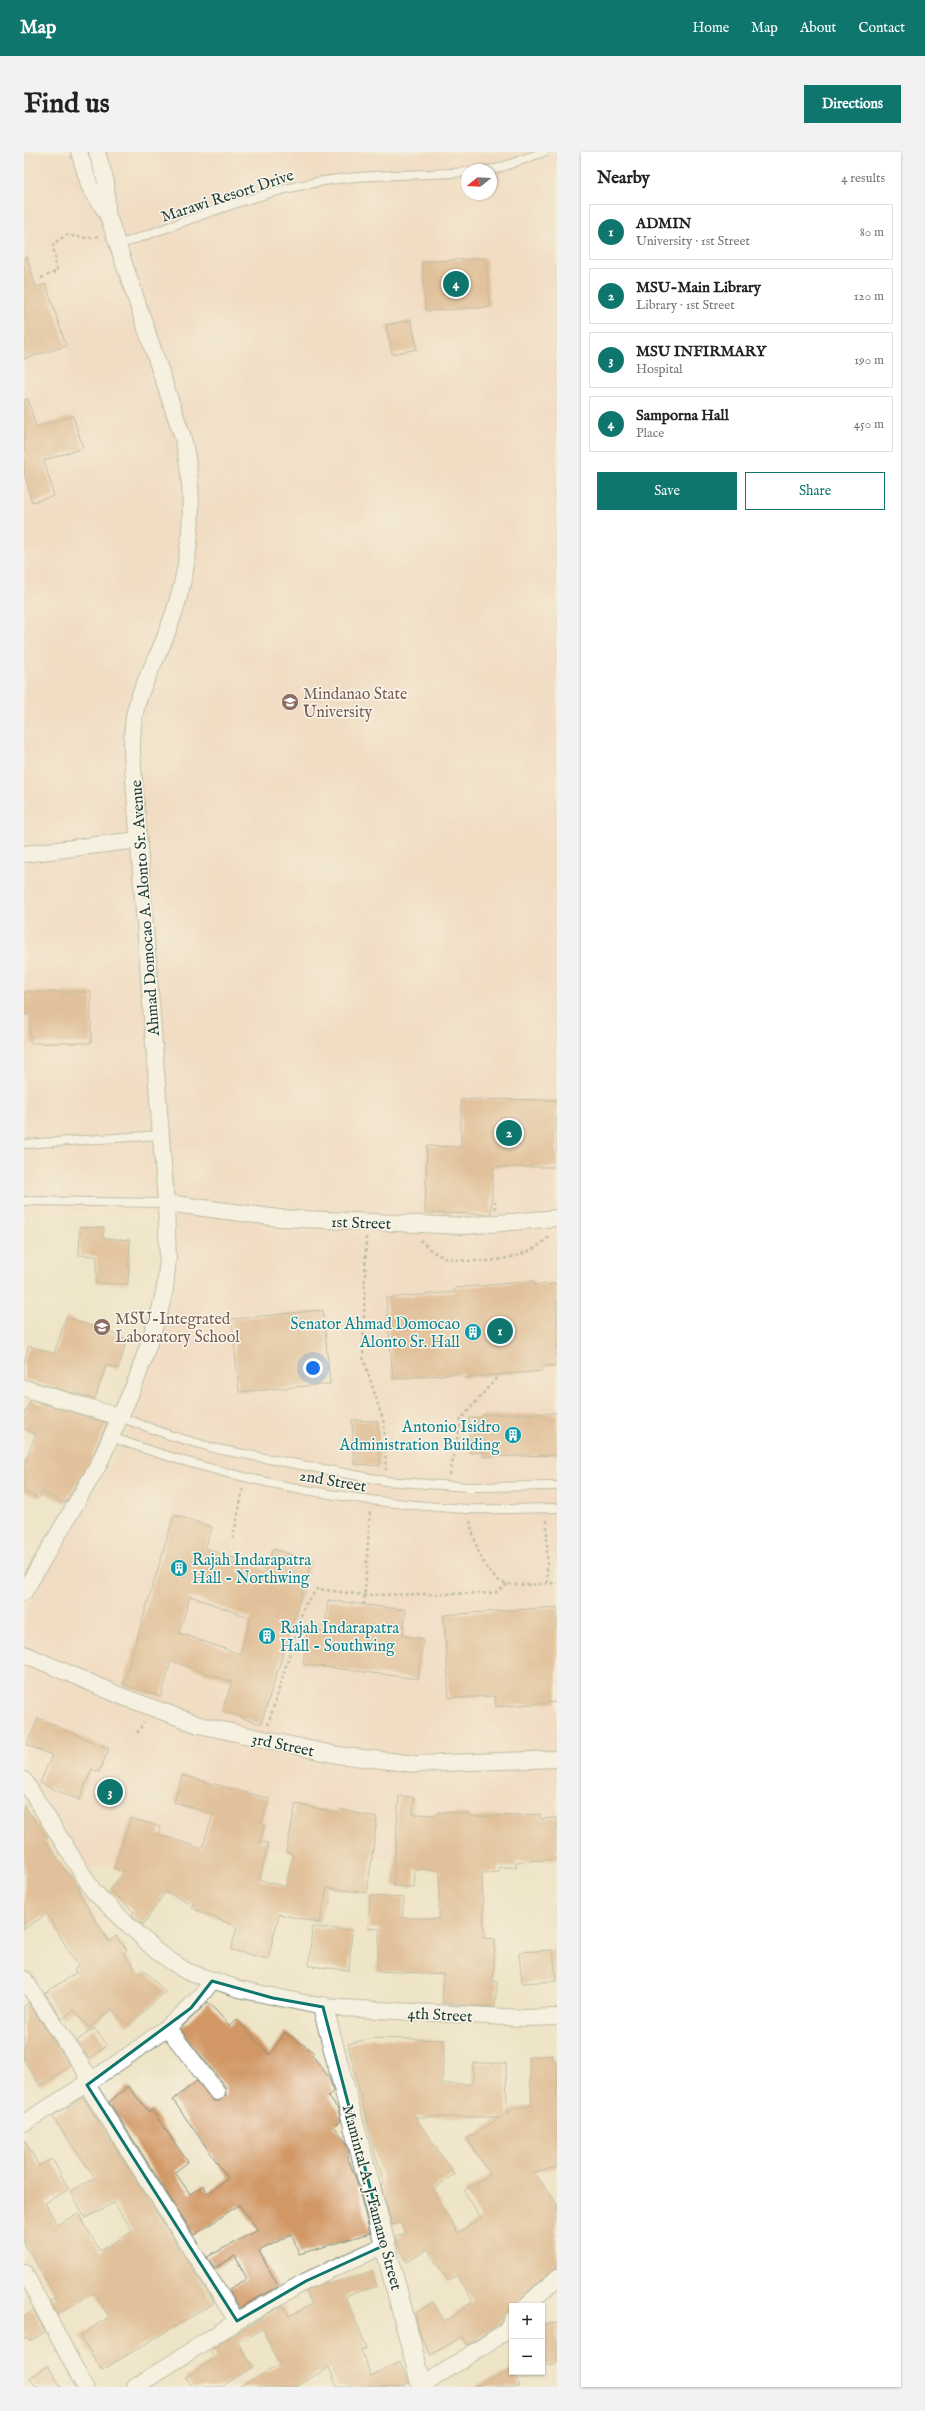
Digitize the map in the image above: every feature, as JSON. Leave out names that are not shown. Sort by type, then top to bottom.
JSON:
[{"type":"street","name":"Ahmad Domocao A. Alonto Sr. Avenue","points":[[24,1592],[82,1496],[136,1381],[160,1310],[165,1288],[168,1258],[166,1203],[132,753],[134,716],[145,682],[166,634],[181,588],[189,540],[192,502],[190,467],[183,438],[107,214],[90,187],[79,152]]},
{"type":"street","name":"Ahmad Domocao A. Alonto Sr. Avenue","points":[[97,152],[106,182],[107,214]]},
{"type":"street","points":[[24,854],[138,840]]},
{"type":"street","name":"1st Street","points":[[166,1203],[279,1218],[465,1226],[555,1223]]},
{"type":"street","points":[[24,1388],[120,1417]]},
{"type":"street","name":"3rd Street","points":[[24,1654],[121,1696],[199,1725],[336,1755],[416,1764],[557,1759]]},
{"type":"street","points":[[24,1780],[94,1892],[156,1951],[186,1970],[212,1981],[273,1998],[323,2007]]},
{"type":"street","points":[[24,1979],[90,2083],[236,2321]]},
{"type":"street","points":[[24,2122],[90,2083],[167,2027],[191,2008],[212,1981]]},
{"type":"street","name":"4th Street","points":[[323,2007],[508,2017],[557,2017]]},
{"type":"street","name":"Mamintal A. J.Tamano Street","points":[[323,2007],[422,2386]]},
{"type":"street","points":[[167,2027],[217,2092]]},
{"type":"street","points":[[135,2387],[236,2321],[306,2281],[385,2245]]},
{"type":"street","points":[[24,2272],[85,2387]]},
{"type":"street","points":[[529,2303],[557,2278]]},
{"type":"street","points":[[422,2386],[505,2332],[509,2325]]},
{"type":"lane","points":[[497,169],[544,152]]},
{"type":"lane","name":"Marawi Resort Drive","points":[[116,240],[256,198],[318,182],[383,175],[461,172]]},
{"type":"lane","points":[[24,1144],[161,1135]]},
{"type":"lane","points":[[24,1201],[166,1203]]},
{"type":"lane","name":"2nd Street","points":[[120,1417],[169,1435],[217,1449],[386,1480],[448,1485],[557,1486]]},
{"type":"lane","name":"2nd Street","points":[[111,1437],[162,1456],[246,1477],[370,1500],[468,1509],[557,1508]]},
{"type":"path","points":[[42,278],[57,271],[53,244],[66,235],[116,240]]},
{"type":"path","points":[[366,1222],[363,1358],[384,1423],[386,1480]]},
{"type":"path","points":[[403,1223],[414,1236],[439,1255],[473,1261],[503,1259],[518,1255],[548,1238],[555,1223]]},
{"type":"path","points":[[448,1485],[461,1419],[499,1375]]},
{"type":"path","points":[[233,1539],[246,1477]]},
{"type":"path","points":[[364,1605],[370,1500]]},
{"type":"path","points":[[547,1508],[547,1583]]},
{"type":"path","points":[[468,1509],[474,1539],[482,1558],[498,1581],[508,1584],[557,1583]]},
{"type":"path","points":[[264,1740],[304,1606],[317,1589],[364,1595],[495,1593],[508,1584]]},
{"type":"highlighted area","points":[[212,1981],[273,1998],[323,2007],[385,2245],[306,2281],[237,2321],[87,2085],[191,2008]]},
{"type":"shaded area","name":"Mindanao State University","points":[[24,152],[557,152],[557,1857],[453,1860],[357,1858],[225,1844],[88,1868],[34,1784],[24,1757],[24,1611],[116,1457],[134,1417],[159,1347],[174,1292],[176,1217],[59,1210],[24,1211]]},
{"type":"building","points":[[27,257],[36,287],[46,284],[66,346],[24,359],[24,258]]},
{"type":"building","points":[[486,258],[490,307],[426,311],[422,262]]},
{"type":"building","points":[[411,320],[417,349],[392,354],[386,325]]},
{"type":"building","points":[[28,399],[36,427],[73,416],[83,448],[44,460],[54,496],[32,502],[24,472],[24,400]]},
{"type":"building","points":[[24,992],[91,992],[91,1043],[30,1043],[30,1015],[24,1015]]},
{"type":"building","points":[[461,1099],[557,1100],[557,1167],[493,1167],[491,1214],[425,1213],[427,1146],[461,1147]]},
{"type":"building","points":[[80,1227],[104,1228],[103,1238],[130,1240],[128,1284],[96,1283],[97,1256],[79,1255]]},
{"type":"building","name":"Senator Ahmad Domocao Alonto Sr. Hall","points":[[534,1281],[534,1285],[557,1284],[557,1365],[541,1367],[542,1371],[463,1378],[462,1373],[393,1379],[386,1298],[455,1292],[455,1288]]},
{"type":"building","points":[[323,1310],[330,1384],[239,1392],[232,1319]]},
{"type":"building","points":[[66,1317],[127,1339],[118,1369],[106,1365],[95,1399],[24,1379],[24,1362],[29,1346],[54,1354]]},
{"type":"building","points":[[30,1400],[107,1423],[90,1462],[65,1503],[42,1492],[39,1498],[24,1492],[24,1465],[36,1434],[24,1429],[24,1416]]},
{"type":"building","name":"Antonio Isidro Administration Building","points":[[557,1413],[557,1455],[484,1457],[484,1452],[470,1453],[469,1418],[481,1418],[482,1415]]},
{"type":"building","points":[[352,1420],[378,1421],[380,1466],[354,1464]]},
{"type":"building","points":[[174,1515],[212,1527],[205,1548],[266,1570],[273,1549],[312,1561],[261,1724],[222,1711],[232,1682],[171,1661],[161,1697],[123,1685]],"holes":[[[190,1596],[251,1618],[240,1654],[179,1633]]]},
{"type":"building","points":[[328,1600],[406,1610],[403,1636],[423,1639],[418,1679],[303,1664],[308,1625],[325,1627]]},
{"type":"building","points":[[557,1607],[557,1702],[496,1707],[495,1696],[449,1698],[444,1615]]},
{"type":"building","points":[[38,1718],[109,1749],[99,1772],[92,1769],[79,1800],[40,1783],[52,1755],[27,1745]]},
{"type":"building","points":[[182,1775],[269,1799],[261,1823],[265,1824],[260,1842],[268,1843],[260,1880],[286,1887],[293,1854],[286,1852],[296,1804],[339,1813],[340,1809],[377,1818],[367,1893],[327,1888],[320,1923],[279,1914],[268,1959],[231,1950],[237,1927],[192,1908],[194,1904],[165,1892],[143,1925],[132,1915],[134,1912],[109,1890],[124,1872],[114,1868],[131,1818],[160,1827],[158,1834],[202,1849],[213,1814],[174,1802]]},
{"type":"building","points":[[399,1796],[414,1797],[413,1814],[438,1815],[438,1812],[470,1814],[470,1817],[540,1814],[540,1819],[557,1818],[557,1859],[516,1862],[516,1867],[499,1867],[499,1872],[482,1873],[484,1938],[495,1939],[493,1982],[497,1982],[495,2007],[442,2003],[444,1974],[377,1971],[380,1929],[368,1928],[370,1896],[404,1898],[402,1918],[439,1919],[440,1870],[415,1869],[414,1887],[393,1886]]},
{"type":"building","points":[[24,1805],[48,1839],[45,1841],[81,1892],[79,1893],[109,1942],[116,1936],[127,1950],[123,1953],[140,1975],[145,1971],[165,1992],[128,2026],[112,2009],[89,2028],[74,2010],[62,2019],[45,1993],[76,1973],[74,1970],[78,1966],[47,1914],[24,1929]]},
{"type":"building","points":[[312,1927],[352,1930],[349,1970],[309,1966]]},
{"type":"building","points":[[553,1950],[556,1981],[522,1983],[519,1952]]},
{"type":"building","points":[[208,2002],[230,2026],[237,2019],[269,2055],[285,2032],[314,2052],[312,2055],[329,2077],[333,2092],[328,2096],[338,2109],[341,2121],[334,2126],[346,2142],[349,2154],[347,2156],[356,2179],[370,2233],[299,2254],[292,2234],[259,2251],[278,2286],[240,2308],[229,2289],[247,2279],[235,2256],[215,2268],[207,2257],[258,2230],[239,2205],[194,2235],[109,2102],[128,2086],[149,2112],[152,2110],[188,2162],[175,2172],[190,2194],[203,2185],[208,2193],[228,2178],[173,2100],[197,2081],[213,2101],[219,2101],[226,2095],[225,2086],[180,2029]]},
{"type":"building","points":[[29,2003],[70,2066],[40,2086],[24,2060],[24,2006]]},
{"type":"building","points":[[94,2028],[107,2045],[89,2059],[77,2041]]},
{"type":"building","points":[[372,2038],[444,2040],[442,2084],[473,2084],[473,2063],[506,2063],[507,2114],[513,2109],[532,2105],[529,2057],[553,2055],[553,2062],[557,2062],[557,2167],[534,2172],[557,2204],[557,2269],[551,2271],[520,2299],[518,2303],[509,2303],[509,2312],[504,2315],[498,2325],[468,2345],[462,2337],[431,2355],[422,2340],[415,2314],[433,2302],[445,2322],[473,2301],[457,2275],[448,2281],[428,2249],[407,2262],[395,2238],[405,2233],[401,2222],[392,2225],[381,2185],[384,2184],[373,2147],[348,2044]],"holes":[[[415,2117],[501,2117],[467,2139],[490,2174],[464,2191],[481,2218],[458,2233],[432,2190],[454,2174]]]},
{"type":"building","points":[[83,2097],[214,2303],[102,2370],[80,2336],[109,2317],[95,2292],[57,2314],[50,2301],[56,2297],[24,2243],[24,2139],[39,2166],[52,2159],[69,2189],[45,2203],[57,2225],[78,2213],[100,2251],[133,2231],[114,2203],[85,2218],[71,2191],[95,2178],[52,2116]]},
{"type":"building","points":[[372,2271],[377,2286],[345,2296],[367,2348],[361,2350],[371,2376],[400,2362],[409,2383],[400,2387],[337,2387],[329,2367],[296,2387],[238,2387],[280,2365],[263,2329],[238,2343],[253,2367],[221,2387],[192,2387],[186,2377],[215,2358],[210,2350],[283,2305],[289,2316],[312,2304],[306,2292],[310,2289],[326,2282],[327,2285]]},
{"type":"building","points":[[33,2310],[45,2332],[30,2341],[28,2338],[24,2340],[24,2315]]},
{"type":"building","points":[[557,2323],[557,2363],[545,2365],[545,2339],[545,2325]]},
{"type":"building","points":[[48,2366],[61,2387],[36,2387],[30,2378]]},
{"type":"building","points":[[509,2371],[509,2375],[514,2375],[520,2387],[473,2387]]},
{"type":"place","name":"Samporna Hall","points":[[456,284]]},
{"type":"place","name":"Mindanao State University","points":[[290,702]]},
{"type":"place","name":"MSU-Main Library","points":[[509,1133]]},
{"type":"place","name":"MSU-Integrated Laboratory School","points":[[102,1327]]},
{"type":"place","name":"ADMIN","points":[[500,1331]]},
{"type":"place","name":"Senator Ahmad Domocao Alonto Sr. Hall","points":[[473,1332]]},
{"type":"place","name":"Antonio Isidro Administration Building","points":[[513,1435]]},
{"type":"place","name":"Rajah Indarapatra Hall - Northwing","points":[[179,1568]]},
{"type":"place","name":"Rajah Indarapatra Hall - Southwing","points":[[267,1636]]},
{"type":"place","name":"MSU INFIRMARY","points":[[110,1792]]}]
